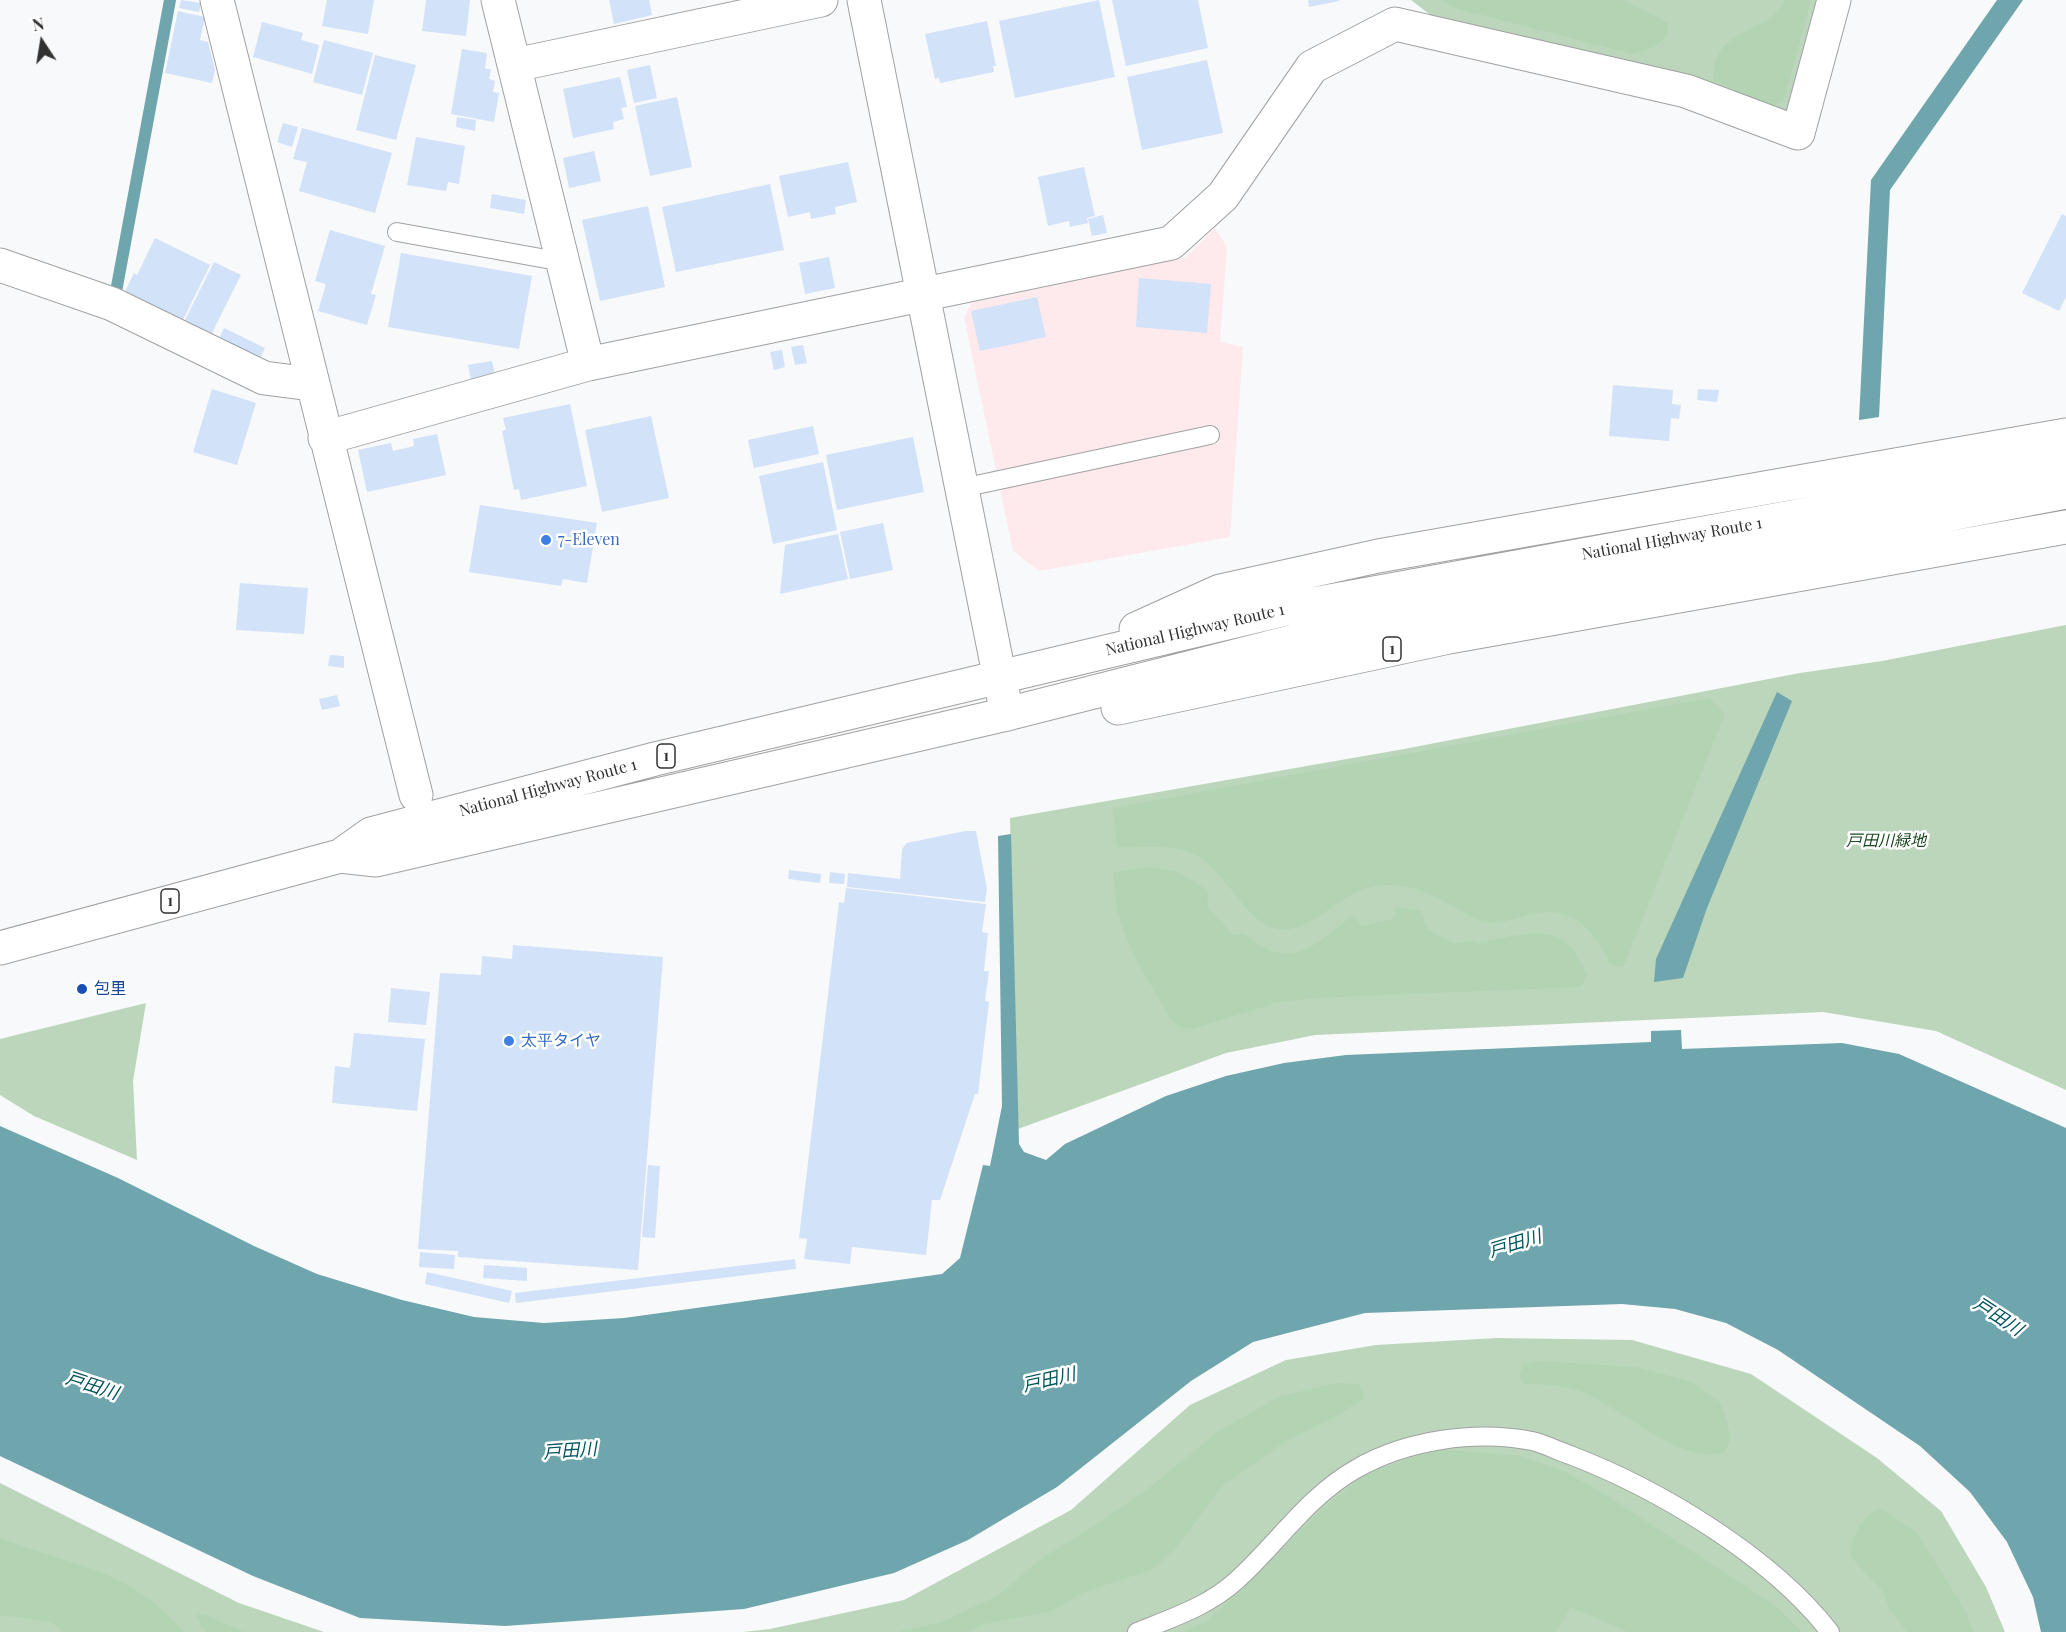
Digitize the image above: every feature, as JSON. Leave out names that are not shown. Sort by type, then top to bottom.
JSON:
[{"type":"main road","points":[[217,0],[311,384],[416,795]]},
{"type":"main road","points":[[498,0],[588,364]]},
{"type":"main road","points":[[515,65],[821,0]]},
{"type":"main road","points":[[864,0],[1007,714]]},
{"type":"main road","points":[[325,438],[588,364],[1171,243],[1222,196],[1312,67],[1393,12],[1686,92],[1798,133],[1833,0]]},
{"type":"main road","points":[[0,265],[112,303],[264,378],[311,384]]},
{"type":"main road","name":"1","points":[[1069,659],[1220,591],[1378,556],[2066,435]]},
{"type":"main road","name":"National Highway Route 1","points":[[340,856],[376,860],[1007,714],[1323,619],[2066,467]]},
{"type":"main road","name":"National Highway Route 1","points":[[0,948],[340,856],[371,834],[655,759],[1287,609],[1323,619],[2066,492]]},
{"type":"main road","name":"1","points":[[724,780],[751,788],[1449,637],[2066,527]]},
{"type":"lane","points":[[396,232],[563,262]]},
{"type":"lane","points":[[962,488],[1210,435]]},
{"type":"lane","points":[[1137,1632],[1196,1608],[1236,1581],[1309,1504],[1355,1469],[1403,1449],[1471,1436],[1533,1441],[1611,1471],[1711,1529],[1763,1565],[1809,1605],[1830,1632]]},
{"type":"shaded area","points":[[1215,228],[1227,247],[1220,342],[1243,347],[1230,537],[1039,571],[1013,551],[964,317],[972,303],[1186,257]]},
{"type":"green space","points":[[1411,0],[1820,0],[1790,108],[1773,116],[1433,17]]},
{"type":"green space","points":[[1442,0],[1623,0],[1668,23],[1666,38],[1652,48],[1632,54],[1455,8]]},
{"type":"green space","points":[[1785,0],[1811,0],[1784,100],[1770,107],[1714,80],[1715,63],[1721,50],[1730,41],[1765,21]]},
{"type":"green space","name":"戸田川緑地","points":[[2066,625],[2066,1090],[1936,1031],[1823,1012],[1315,1035],[1226,1053],[1018,1129],[1010,818],[1404,749]]},
{"type":"green space","points":[[1709,698],[1725,714],[1623,967],[1610,964],[1598,943],[1583,924],[1569,916],[1548,912],[1489,923],[1474,918],[1417,889],[1394,885],[1370,887],[1358,891],[1300,926],[1277,929],[1254,916],[1213,868],[1201,858],[1189,852],[1163,847],[1117,847],[1113,808]]},
{"type":"green space","points":[[1150,867],[1176,871],[1207,890],[1208,907],[1233,935],[1244,934],[1261,946],[1275,952],[1289,954],[1301,951],[1326,937],[1353,915],[1362,926],[1393,919],[1396,907],[1421,911],[1427,929],[1452,943],[1473,941],[1477,943],[1542,933],[1555,937],[1567,944],[1578,956],[1587,975],[1581,987],[1313,998],[1276,1003],[1192,1029],[1180,1027],[1171,1020],[1141,967],[1118,913],[1114,872]]},
{"type":"green space","points":[[146,1003],[133,1081],[137,1160],[34,1116],[0,1095],[0,1039]]},
{"type":"green space","points":[[1497,1338],[1632,1340],[1751,1374],[1877,1458],[1941,1511],[1986,1587],[2005,1632],[743,1632],[770,1629],[904,1600],[1071,1510],[1190,1405],[1286,1360],[1376,1345]]},
{"type":"green space","points":[[1538,1361],[1636,1367],[1689,1381],[1721,1403],[1731,1438],[1725,1452],[1708,1454],[1670,1443],[1579,1391],[1552,1385],[1524,1384],[1519,1376],[1523,1365]]},
{"type":"green space","points":[[1337,1383],[1360,1384],[1364,1398],[1333,1418],[1286,1441],[1222,1486],[1178,1546],[1153,1569],[1084,1592],[1052,1611],[985,1624],[968,1632],[898,1632],[942,1622],[997,1596],[1041,1559],[1148,1489],[1220,1430],[1281,1396]]},
{"type":"green space","points":[[1445,1450],[1517,1455],[1563,1471],[1598,1490],[1777,1607],[1802,1632],[1628,1632],[1571,1607],[1556,1632],[1182,1632],[1206,1622],[1246,1586],[1320,1511],[1365,1475],[1412,1457]]},
{"type":"green space","points":[[0,1483],[239,1603],[324,1632],[0,1632]]},
{"type":"green space","points":[[1880,1508],[1917,1533],[1965,1610],[1973,1632],[1907,1632],[1890,1610],[1884,1593],[1850,1556],[1862,1522]]},
{"type":"green space","points":[[0,1538],[76,1563],[120,1581],[163,1610],[184,1632],[65,1632],[50,1622],[0,1615]]},
{"type":"green space","points":[[198,1614],[206,1615],[244,1632],[206,1632],[197,1619]]},
{"type":"water","points":[[1997,0],[2023,0],[1890,190],[1879,417],[1859,420],[1871,180]]},
{"type":"water","points":[[1777,692],[1792,701],[1707,908],[1683,978],[1654,982],[1656,959]]},
{"type":"water","name":"戸田川","points":[[1011,834],[1019,1144],[1024,1152],[1046,1160],[1065,1144],[1166,1096],[1226,1076],[1284,1063],[1346,1055],[1651,1042],[1651,1031],[1681,1030],[1682,1049],[1842,1043],[1899,1054],[2066,1128],[2066,1632],[2041,1632],[2033,1597],[2007,1542],[1970,1492],[1920,1446],[1778,1350],[1726,1323],[1675,1309],[1622,1304],[1365,1313],[1253,1342],[1191,1381],[1057,1487],[968,1540],[894,1573],[744,1609],[505,1626],[360,1618],[253,1576],[0,1456],[0,1126],[118,1178],[254,1246],[317,1274],[402,1300],[474,1317],[544,1323],[624,1318],[942,1274],[960,1258],[983,1165],[990,1166],[1002,1106],[998,836]]},
{"type":"building","points":[[181,0],[201,3],[199,12],[179,8]]},
{"type":"building","points":[[327,0],[374,0],[368,34],[322,26]]},
{"type":"building","points":[[426,0],[470,0],[466,36],[422,31]]},
{"type":"building","points":[[609,0],[649,0],[652,15],[614,24]]},
{"type":"building","points":[[1099,0],[1115,77],[1015,98],[999,21]]},
{"type":"building","points":[[1112,0],[1198,0],[1208,48],[1126,66]]},
{"type":"building","points":[[1308,0],[1339,0],[1339,1],[1309,7]]},
{"type":"building","points":[[178,11],[205,17],[200,40],[208,42],[215,70],[212,83],[165,73]]},
{"type":"building","points":[[987,21],[996,66],[993,66],[994,72],[940,83],[939,78],[935,79],[925,34]]},
{"type":"building","points":[[262,22],[303,33],[301,40],[319,45],[312,74],[253,57]]},
{"type":"building","points":[[324,40],[373,53],[362,95],[313,82]]},
{"type":"building","points":[[462,49],[487,53],[485,69],[491,69],[489,79],[495,81],[493,92],[499,93],[494,122],[451,114]]},
{"type":"building","points":[[375,55],[416,65],[396,140],[356,130]]},
{"type":"building","points":[[1207,60],[1223,133],[1142,150],[1127,77]]},
{"type":"building","points":[[650,65],[657,98],[634,103],[627,70]]},
{"type":"building","points":[[620,77],[627,107],[621,108],[624,119],[613,122],[614,129],[573,138],[563,89]]},
{"type":"building","points":[[677,97],[692,167],[650,176],[635,106]]},
{"type":"building","points":[[457,117],[476,120],[475,131],[456,127]]},
{"type":"building","points":[[283,123],[298,127],[292,147],[277,142]]},
{"type":"building","points":[[302,128],[392,153],[375,213],[299,191],[307,162],[293,159]]},
{"type":"building","points":[[416,137],[465,146],[459,184],[448,182],[446,191],[407,185]]},
{"type":"building","points":[[594,151],[601,181],[569,188],[563,158]]},
{"type":"building","points":[[848,162],[857,202],[835,207],[836,214],[811,219],[810,212],[788,217],[779,176]]},
{"type":"building","points":[[1084,167],[1095,216],[1087,218],[1088,223],[1070,227],[1069,221],[1048,226],[1038,177]]},
{"type":"building","points":[[770,184],[784,250],[676,272],[662,207]]},
{"type":"building","points":[[492,194],[526,200],[524,214],[490,208]]},
{"type":"building","points":[[648,206],[665,287],[600,301],[582,220]]},
{"type":"building","points":[[2062,214],[2066,216],[2066,297],[2059,311],[2022,293]]},
{"type":"building","points":[[1103,215],[1107,233],[1092,236],[1088,219]]},
{"type":"building","points":[[330,230],[385,246],[371,294],[376,295],[367,325],[318,311],[326,284],[315,281]]},
{"type":"building","points":[[155,238],[210,265],[181,324],[121,300],[134,273],[137,275]]},
{"type":"building","points":[[401,253],[532,276],[519,349],[388,327]]},
{"type":"building","points":[[829,257],[835,288],[805,294],[799,263]]},
{"type":"building","points":[[214,262],[241,275],[207,343],[180,330]]},
{"type":"building","points":[[1139,278],[1211,284],[1207,333],[1136,327]]},
{"type":"building","points":[[1037,297],[1046,337],[980,351],[971,311]]},
{"type":"building","points":[[224,328],[265,348],[258,363],[217,343]]},
{"type":"building","points":[[803,345],[807,363],[795,365],[791,347]]},
{"type":"building","points":[[782,350],[785,367],[774,370],[770,352]]},
{"type":"building","points":[[492,361],[495,375],[471,380],[468,365]]},
{"type":"building","points":[[1613,385],[1673,390],[1672,404],[1681,405],[1679,419],[1671,418],[1669,441],[1609,436]]},
{"type":"building","points":[[212,389],[256,403],[237,465],[193,452]]},
{"type":"building","points":[[1698,389],[1719,390],[1717,402],[1697,400]]},
{"type":"building","points":[[570,404],[587,486],[521,500],[519,489],[514,490],[502,431],[506,430],[503,418]]},
{"type":"building","points":[[651,416],[669,498],[602,512],[585,430]]},
{"type":"building","points":[[813,426],[819,454],[754,468],[748,440]]},
{"type":"building","points":[[437,434],[446,475],[367,492],[358,450],[391,443],[393,451],[414,446],[413,439]]},
{"type":"building","points":[[913,437],[924,492],[837,510],[826,455]]},
{"type":"building","points":[[823,462],[837,530],[773,544],[759,476]]},
{"type":"building","points":[[480,505],[597,523],[587,583],[563,579],[561,586],[469,572]]},
{"type":"building","points":[[883,523],[893,570],[850,579],[840,532]]},
{"type":"building","points":[[838,534],[848,579],[780,594],[785,545]]},
{"type":"building","points":[[240,583],[308,588],[304,634],[236,630]]},
{"type":"building","points":[[330,655],[344,656],[344,668],[328,666]]},
{"type":"building","points":[[337,695],[340,706],[322,710],[319,699]]},
{"type":"building","points":[[965,831],[976,831],[987,889],[985,902],[847,887],[848,873],[900,879],[902,849],[907,843]]},
{"type":"building","points":[[789,870],[821,874],[820,883],[788,879]]},
{"type":"building","points":[[830,872],[845,874],[844,884],[829,883]]},
{"type":"building","points":[[846,888],[986,904],[982,932],[988,933],[984,971],[989,971],[985,1001],[989,1002],[978,1094],[975,1094],[940,1200],[932,1200],[926,1255],[852,1247],[850,1264],[804,1259],[807,1239],[799,1238],[839,902],[844,903]]},
{"type":"building","points":[[513,945],[663,957],[638,1270],[458,1257],[458,1251],[418,1249],[440,973],[481,975],[482,956],[512,959]]},
{"type":"building","points":[[391,988],[430,992],[426,1025],[388,1022]]},
{"type":"building","points":[[354,1033],[425,1039],[417,1111],[332,1103],[335,1066],[350,1068]]},
{"type":"building","points":[[648,1165],[660,1166],[655,1238],[642,1237]]},
{"type":"building","points":[[420,1252],[455,1255],[454,1269],[419,1267]]},
{"type":"building","points":[[795,1259],[796,1269],[516,1303],[515,1293]]},
{"type":"building","points":[[484,1265],[527,1268],[527,1281],[483,1278]]},
{"type":"building","points":[[427,1272],[512,1291],[509,1303],[425,1284]]},
{"type":"waterway","points":[[110,295],[115,297],[170,0]]},
{"type":"place","name":"7-Eleven","points":[[546,540]]},
{"type":"place","name":"包里","points":[[82,989]]},
{"type":"place","name":"太平タイヤ","points":[[509,1041]]}]
